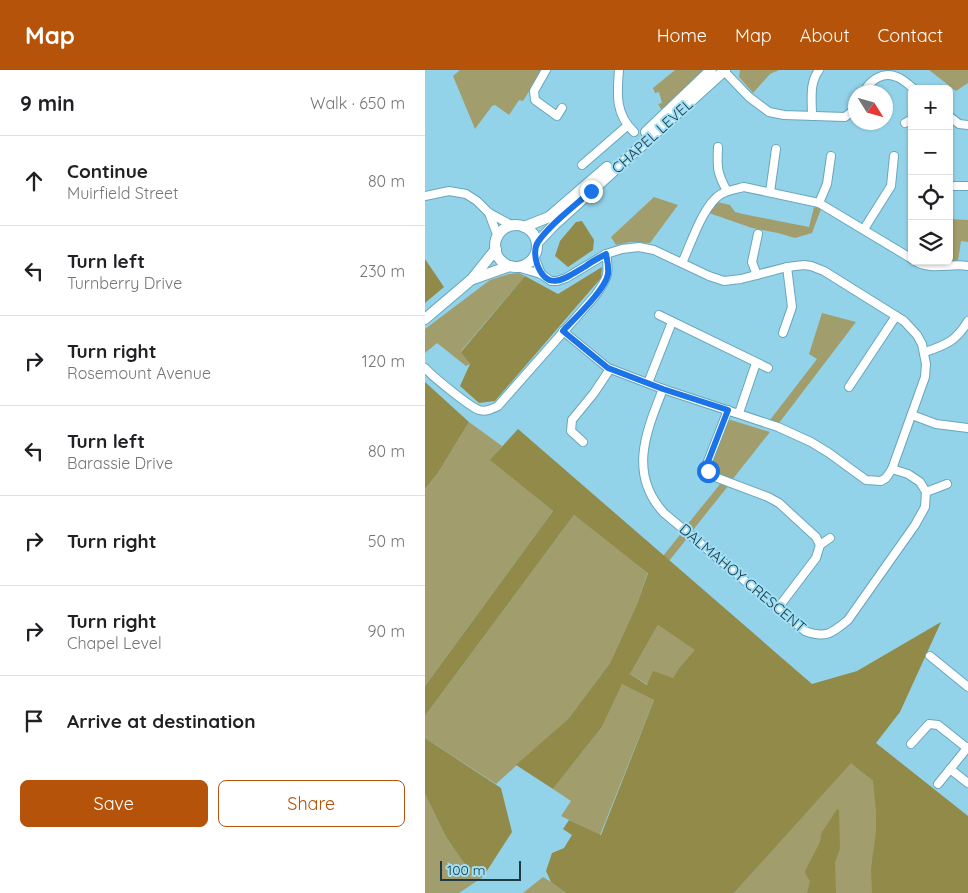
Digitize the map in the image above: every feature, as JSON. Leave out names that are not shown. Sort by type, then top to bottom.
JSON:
[{"type":"main road","name":"CHAPEL LEVEL","points":[[519,226],[549,217],[578,193],[711,70]]},
{"type":"main road","name":"CHAPEL LEVEL","points":[[537,243],[554,225],[724,70]]},
{"type":"main road","points":[[425,319],[472,279],[496,249],[498,237],[507,228],[519,226],[533,233],[537,243],[534,256],[530,262],[472,279]]},
{"type":"main road","points":[[496,249],[501,260],[514,266]]},
{"type":"street","points":[[546,70],[534,91],[535,100],[557,116],[562,108]]},
{"type":"street","points":[[619,70],[617,96],[620,111],[627,126],[634,132]]},
{"type":"street","points":[[724,70],[749,97],[769,112],[783,115],[812,116],[845,117],[848,115]]},
{"type":"street","points":[[812,116],[811,85],[819,70]]},
{"type":"street","points":[[869,85],[873,80],[889,74],[899,77],[909,85]]},
{"type":"street","points":[[953,119],[959,124],[968,125]]},
{"type":"street","points":[[582,165],[627,126]]},
{"type":"street","points":[[718,147],[718,175],[727,191]]},
{"type":"street","points":[[770,192],[776,149]]},
{"type":"street","points":[[819,203],[827,184],[831,156]]},
{"type":"street","points":[[864,229],[891,186],[895,156]]},
{"type":"street","points":[[953,186],[968,186]]},
{"type":"street","points":[[682,263],[710,204],[721,194],[744,187],[819,203],[908,257]]},
{"type":"street","points":[[425,196],[449,191],[467,194],[489,213],[519,226]]},
{"type":"street","points":[[489,213],[498,237]]},
{"type":"street","points":[[757,275],[753,262],[758,234]]},
{"type":"street","points":[[514,266],[541,274],[551,280],[561,280],[606,254],[622,249],[639,247],[654,250],[709,276],[724,281],[787,267],[804,266],[819,268],[895,316],[917,334],[925,352],[925,377],[892,469],[886,478],[881,481],[866,480],[811,442],[778,427],[663,389],[610,368],[563,331]]},
{"type":"street","points":[[425,368],[477,410],[489,411],[498,406],[606,281],[608,274],[606,254]]},
{"type":"street","points":[[534,256],[541,274]]},
{"type":"street","points":[[953,264],[968,266]]},
{"type":"street","points":[[921,265],[934,267],[947,265]]},
{"type":"street","points":[[783,333],[792,307],[787,267]]},
{"type":"street","points":[[659,315],[768,368]]},
{"type":"street","points":[[849,387],[895,316]]},
{"type":"street","points":[[925,352],[941,347],[957,338],[968,321]]},
{"type":"street","points":[[648,383],[672,322]]},
{"type":"street","points":[[739,413],[756,363]]},
{"type":"street","points":[[583,442],[571,431],[572,420],[594,393],[610,368]]},
{"type":"street","name":"DALMAHOY CRESCENT","points":[[663,389],[647,431],[643,448],[644,470],[651,496],[665,513],[805,631],[816,636],[824,636],[848,620],[915,525],[925,507],[926,492]]},
{"type":"street","points":[[728,410],[707,464],[708,471],[715,477],[779,503],[816,538],[820,545]]},
{"type":"street","points":[[912,415],[936,424],[968,428]]},
{"type":"street","points":[[892,469],[908,474],[920,482],[926,492],[947,484]]},
{"type":"street","points":[[779,608],[816,558],[820,545],[830,538]]},
{"type":"street","points":[[930,656],[968,688]]},
{"type":"street","points":[[911,744],[929,724],[938,725],[968,747],[938,784]]},
{"type":"street","points":[[950,769],[968,783]]},
{"type":"shaded area","points":[[460,70],[542,70],[523,101],[519,100],[509,115],[495,105],[492,106],[475,129],[453,76]]},
{"type":"shaded area","points":[[675,70],[705,70],[663,112],[658,104],[662,103],[659,92],[655,93],[653,88]]},
{"type":"shaded area","points":[[740,70],[779,70],[770,74],[753,93],[739,77]]},
{"type":"shaded area","points":[[929,70],[968,70],[968,83],[956,91],[953,89],[953,85],[948,85]]},
{"type":"shaded area","points":[[654,197],[678,205],[650,243],[630,242],[616,245],[611,237]]},
{"type":"shaded area","points":[[717,202],[730,205],[735,212],[809,227],[814,207],[821,209],[812,233],[795,238],[752,228],[709,213]]},
{"type":"shaded area","points":[[953,219],[968,220],[968,242],[961,241],[958,261],[953,261]]},
{"type":"shaded area","points":[[582,221],[594,240],[593,250],[568,267],[555,256],[560,241],[576,222]]},
{"type":"shaded area","points":[[425,259],[444,287],[425,303]]},
{"type":"shaded area","points":[[602,267],[601,278],[495,401],[479,403],[460,386],[470,364],[461,352],[525,276],[558,294]]},
{"type":"shaded area","points":[[519,273],[525,276],[461,351],[470,364],[466,366],[437,343],[425,353],[425,329],[490,280]]},
{"type":"shaded area","points":[[822,313],[856,322],[779,423],[770,420],[817,359],[809,354]]},
{"type":"shaded area","points":[[425,382],[469,422],[438,473],[425,489]]},
{"type":"shaded area","points":[[731,420],[770,432],[732,480],[715,474],[711,463],[726,421]]},
{"type":"shaded area","points":[[469,422],[502,446],[491,460],[553,511],[425,686],[425,489],[438,473]]},
{"type":"shaded area","points":[[518,429],[812,684],[857,671],[941,622],[900,712],[876,743],[968,816],[968,893],[872,893],[871,869],[876,831],[873,781],[851,763],[734,893],[566,893],[551,882],[546,871],[552,853],[564,848],[572,835],[563,829],[569,820],[601,835],[654,700],[622,684],[602,727],[553,789],[516,765],[568,719],[610,663],[637,604],[648,573],[574,515],[425,716],[425,686],[553,511],[490,460]],"holes":[[[658,625],[695,650],[673,678],[653,671],[647,685],[630,674]]]},
{"type":"shaded area","points":[[721,483],[728,486],[693,530],[687,525]]},
{"type":"shaded area","points":[[574,515],[648,572],[637,604],[610,663],[568,719],[496,784],[425,738],[425,716]]},
{"type":"shaded area","points":[[683,531],[689,536],[669,561],[663,556]]},
{"type":"shaded area","points":[[658,625],[696,650],[679,668],[673,678],[648,685],[630,674]]},
{"type":"shaded area","points":[[622,683],[654,700],[600,835],[561,816],[571,801],[553,789],[602,727]]},
{"type":"shaded area","points":[[425,738],[501,788],[512,832],[483,877],[463,862],[446,837],[425,794]]},
{"type":"shaded area","points":[[851,762],[873,781],[968,893],[734,893]]},
{"type":"shaded area","points":[[425,794],[446,837],[463,862],[483,877],[459,893],[425,893]]},
{"type":"shaded area","points":[[837,809],[839,810],[840,849],[835,862],[836,893],[807,893],[810,881],[805,871],[820,842],[821,834]]},
{"type":"shaded area","points":[[543,877],[551,882],[566,893],[523,893]]},
{"type":"route","points":[[591,191],[537,243],[537,250],[534,256],[541,274],[546,278],[557,281],[566,278],[606,254],[608,274],[606,281],[563,331],[608,368],[663,389],[728,410],[707,464],[708,471]]}]
